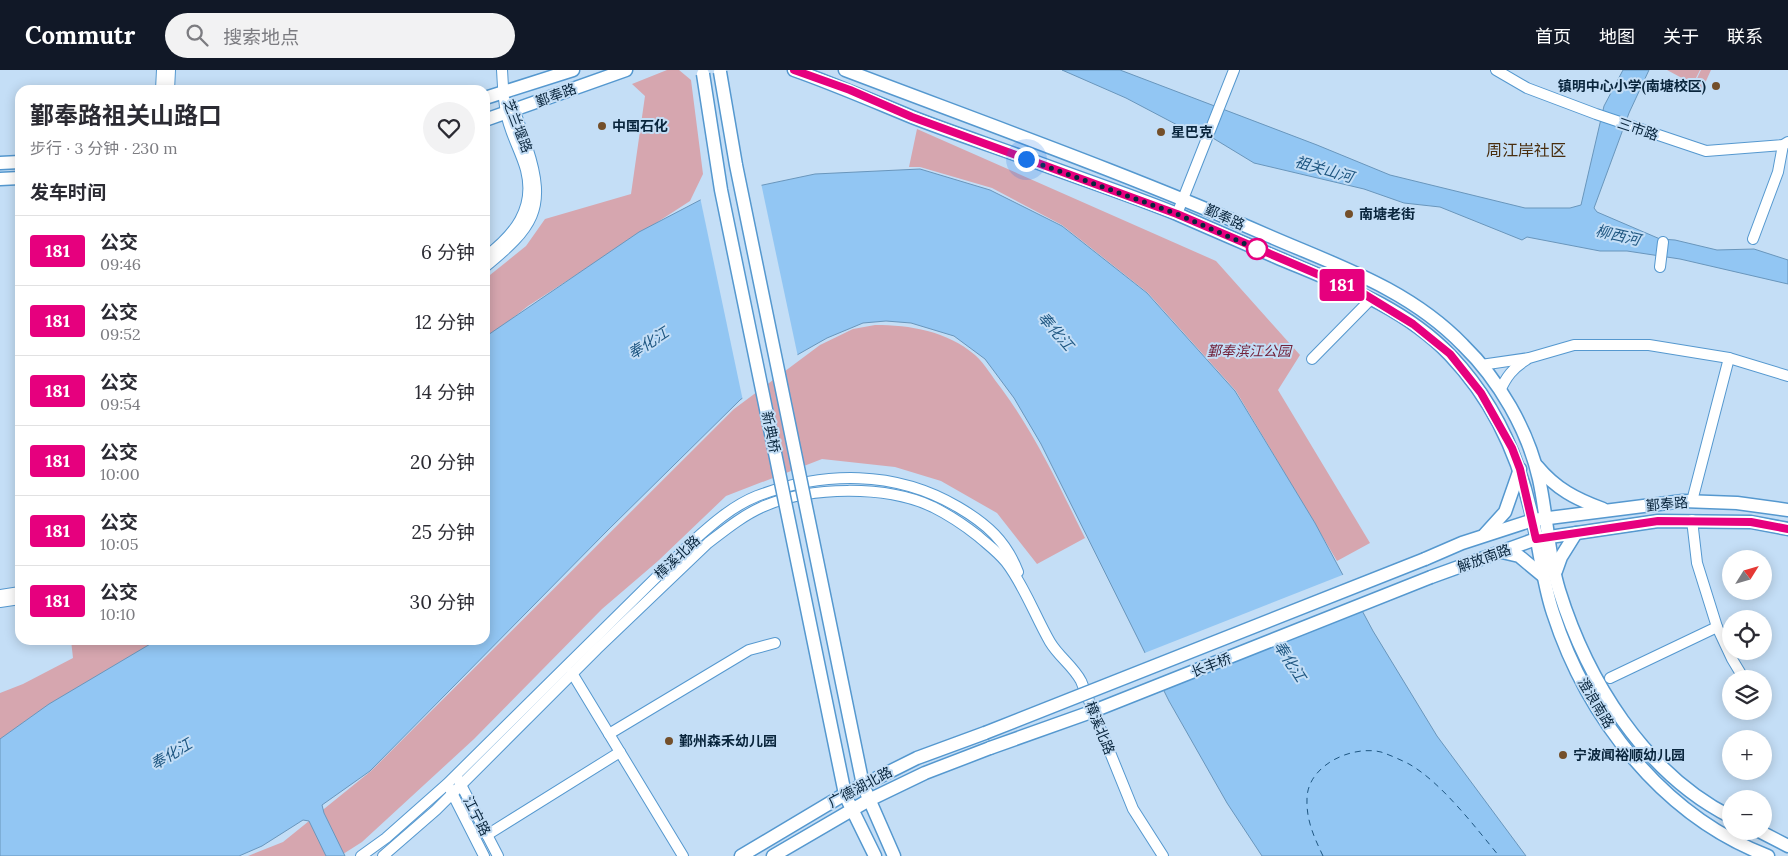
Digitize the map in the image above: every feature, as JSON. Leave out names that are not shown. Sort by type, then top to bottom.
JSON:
[{"type":"main road","name":"鄞奉路","points":[[490,96],[573,70]]},
{"type":"main road","name":"鄞奉路","points":[[490,118],[626,70]]},
{"type":"main road","name":"鄞奉路","points":[[794,70],[850,90],[912,117],[1177,214],[1371,299],[1413,324],[1450,354],[1481,393],[1512,448],[1539,519],[1550,537]]},
{"type":"main road","name":"鄞奉路","points":[[845,70],[1182,198],[1354,271],[1394,290],[1438,321],[1464,345],[1500,391],[1515,416],[1534,461],[1539,519],[1536,539],[1658,521],[1751,522],[1788,529]]},
{"type":"main road","name":"新典桥","points":[[720,71],[736,165],[863,785],[894,856]]},
{"type":"main road","name":"新典桥","points":[[703,72],[721,190],[845,794],[875,856]]},
{"type":"main road","points":[[0,163],[15,162]]},
{"type":"main road","points":[[0,178],[15,178]]},
{"type":"main road","points":[[1534,461],[1557,488],[1578,500],[1605,510]]},
{"type":"main road","points":[[1482,536],[1505,512],[1520,469]]},
{"type":"main road","name":"鄞奉路","points":[[1539,519],[1692,501],[1737,503],[1788,510]]},
{"type":"main road","name":"长丰桥","points":[[985,732],[1482,536],[1539,519]]},
{"type":"main road","points":[[1502,552],[1519,556],[1549,574],[1576,533]]},
{"type":"main road","name":"澄浪南路","points":[[1550,537],[1549,574],[1552,612],[1573,666],[1625,749],[1659,787],[1694,817],[1755,851],[1768,856]]},
{"type":"main road","name":"澄浪南路","points":[[1536,539],[1549,574],[1558,587],[1581,650],[1607,699],[1648,751],[1679,782],[1722,812]]},
{"type":"main road","name":"解放南路","points":[[1431,577],[1536,539]]},
{"type":"main road","name":"长丰桥","points":[[990,748],[1109,704],[1431,577]]},
{"type":"main road","name":"广德湖北路","points":[[741,856],[845,794],[917,758],[985,732]]},
{"type":"main road","name":"广德湖北路","points":[[773,856],[852,808],[924,773],[990,748]]},
{"type":"main road","points":[[1772,838],[1788,846]]},
{"type":"street","points":[[161,85],[162,70]]},
{"type":"street","points":[[169,85],[170,70]]},
{"type":"street","points":[[502,70],[504,91]]},
{"type":"street","points":[[1177,214],[1219,112],[1234,70]]},
{"type":"street","name":"三市路","points":[[1496,70],[1527,88],[1639,129],[1712,152],[1785,144]]},
{"type":"street","name":"芝兰堰路","points":[[490,252],[517,228],[523,218],[528,198],[526,170],[504,91]]},
{"type":"street","name":"芝兰堰路","points":[[490,263],[521,235],[529,222],[535,200],[532,165],[510,111]]},
{"type":"street","points":[[1753,239],[1778,172],[1785,144]]},
{"type":"street","points":[[1660,267],[1663,242]]},
{"type":"street","points":[[1312,359],[1371,299]]},
{"type":"street","points":[[1481,365],[1529,358],[1574,345],[1649,345],[1729,358],[1788,376]]},
{"type":"street","points":[[1500,391],[1510,372],[1529,358]]},
{"type":"street","points":[[1692,501],[1729,358]]},
{"type":"street","name":"樟溪北路","points":[[384,856],[692,542],[731,511],[757,496],[816,480],[867,478],[905,483],[938,496],[975,517],[1000,540],[1010,552],[1030,604]]},
{"type":"street","name":"樟溪北路","points":[[458,780],[686,563],[725,530],[762,507],[811,495],[867,491],[898,496],[933,507],[963,524],[1006,561],[1056,652],[1079,676],[1132,809],[1163,856]]},
{"type":"street","points":[[1692,520],[1697,564],[1717,627],[1739,670]]},
{"type":"street","points":[[0,595],[15,593]]},
{"type":"street","points":[[0,602],[15,600]]},
{"type":"street","points":[[1590,668],[1603,678],[1610,678],[1717,627]]},
{"type":"street","points":[[609,734],[749,650],[775,642]]},
{"type":"street","points":[[572,673],[683,856]]},
{"type":"street","points":[[1607,699],[1606,686],[1610,678]]},
{"type":"street","points":[[487,835],[620,752]]},
{"type":"street","name":"江宁路","points":[[458,780],[498,856]]},
{"type":"street","name":"樟溪北路","points":[[361,856],[450,788]]},
{"type":"street","name":"江宁路","points":[[450,788],[484,856]]},
{"type":"green space","points":[[667,70],[679,70],[691,80],[703,174],[690,201],[528,306],[490,336],[490,275],[526,246],[545,219],[631,194],[645,96],[632,84]]},
{"type":"green space","points":[[1667,70],[1700,70],[1693,84]]},
{"type":"green space","points":[[1701,70],[1711,70],[1701,92],[1693,87]]},
{"type":"green space","name":"鄞奉滨江公园","points":[[917,129],[1216,261],[1300,355],[1278,390],[1370,543],[1337,561],[1236,391],[1148,293],[1062,225],[992,188],[920,167],[909,167]]},
{"type":"green space","points":[[875,325],[901,326],[928,331],[952,340],[979,359],[1025,424],[1085,538],[1037,564],[997,513],[941,481],[895,467],[822,459],[726,496],[658,561],[602,609],[474,739],[362,842],[340,856],[248,856],[283,842],[371,771],[734,409],[820,345],[853,329]]},
{"type":"green space","points":[[72,645],[159,645],[0,740],[0,693],[23,684],[73,658]]},
{"type":"water","points":[[1062,70],[1120,70],[1317,145],[1390,175],[1525,208],[1570,208],[1581,205],[1604,106],[1623,70],[1649,70],[1629,113],[1594,208],[1597,212],[1660,239],[1675,240],[1717,250],[1754,249],[1788,260],[1788,284],[1680,259],[1627,251],[1600,251],[1527,237],[1522,240],[1440,207],[1404,203],[1364,189],[1254,163],[1198,129],[1183,128],[1126,98]]},
{"type":"water","name":"奉化江","points":[[920,169],[990,190],[1062,226],[1147,293],[1235,391],[1315,523],[1373,631],[1437,736],[1526,856],[1262,856],[1227,803],[1169,701],[1041,444],[1014,398],[985,359],[954,336],[911,323],[886,321],[863,323],[827,338],[797,355],[740,400],[608,530],[370,771],[322,805],[345,856],[326,856],[309,821],[303,820],[262,846],[239,856],[0,856],[0,739],[49,704],[149,645],[490,645],[490,334],[639,232],[706,197],[815,174]]},
{"type":"pier","points":[[761,183],[798,357],[743,401],[700,197]]},
{"type":"pier","points":[[1345,574],[1364,609],[1161,690],[1142,654]]},
{"type":"ferry route","points":[[1323,856],[1309,821],[1307,806],[1309,786],[1323,767],[1334,760],[1345,755],[1370,751],[1392,756],[1421,772],[1457,806],[1499,856]]},
{"type":"bus line","name":"181","points":[[794,70],[850,90],[912,117],[1177,214],[1364,294],[1413,324],[1450,354],[1481,393],[1512,448],[1520,469],[1536,539],[1658,521],[1751,522],[1788,529]]},
{"type":"place","name":"镇明中心小学(南塘校区)","points":[[1716,86]]},
{"type":"place","name":"中国石化","points":[[602,126]]},
{"type":"place","name":"星巴克","points":[[1161,132]]},
{"type":"place","name":"南塘老街","points":[[1349,214]]},
{"type":"place","name":"鄞州森禾幼儿园","points":[[669,741]]},
{"type":"place","name":"宁波闻裕顺幼儿园","points":[[1563,755]]},
{"type":"district","name":"周江岸社区","points":[[1526,150]]},
{"type":"route","points":[[1026,159],[1177,214],[1257,249]]},
{"type":"water label","name":"祖关山河","points":[[1324,169]]},
{"type":"water label","name":"柳西河","points":[[1618,235]]}]
